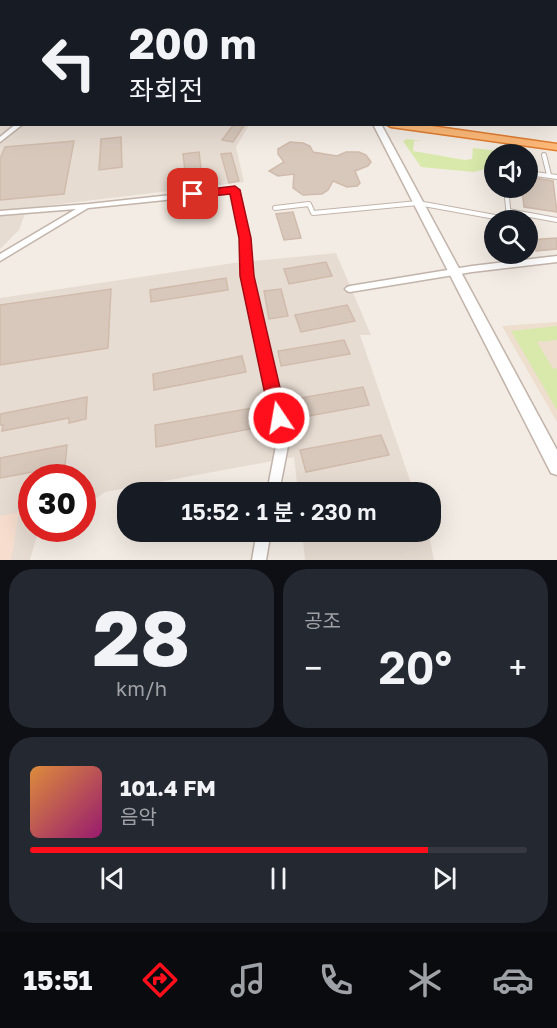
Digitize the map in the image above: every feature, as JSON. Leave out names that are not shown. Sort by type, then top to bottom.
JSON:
[{"type":"highway","points":[[405,126],[557,147]]},
{"type":"street","points":[[0,140],[18,126]]},
{"type":"street","points":[[378,126],[557,467]]},
{"type":"street","points":[[0,213],[235,190],[245,238],[247,276],[280,427],[282,446],[275,482]]},
{"type":"street","points":[[0,258],[67,216],[89,206]]},
{"type":"street","points":[[350,289],[455,271],[557,260]]},
{"type":"street","points":[[259,560],[262,542]]},
{"type":"lane","points":[[544,155],[549,176]]},
{"type":"lane","points":[[538,174],[557,177]]},
{"type":"lane","points":[[274,208],[309,204],[313,213],[418,203],[484,215]]},
{"type":"lane","points":[[538,217],[557,220]]},
{"type":"shaded area","points":[[0,126],[248,126],[236,147],[244,182],[27,208],[19,230],[0,249]]},
{"type":"shaded area","points":[[336,253],[371,335],[360,335],[411,482],[297,482],[294,457],[159,482],[117,482],[117,490],[105,492],[96,498],[96,464],[18,464],[18,542],[35,542],[30,560],[0,560],[0,298],[234,263]]},
{"type":"shaded area","points":[[557,322],[557,422],[502,326]]},
{"type":"shaded area","points":[[18,512],[11,560],[0,560],[0,516]]},
{"type":"shaded area","points":[[303,542],[430,542],[434,560],[305,560]]},
{"type":"green space","points":[[407,139],[423,141],[414,141],[413,151],[465,160],[472,159],[473,148],[484,149],[484,169],[474,172],[421,167],[403,141]]},
{"type":"green space","points":[[557,326],[557,340],[537,342],[553,369],[557,368],[557,410],[511,331]]},
{"type":"building","points":[[232,126],[244,126],[233,142],[222,140]]},
{"type":"building","points":[[121,137],[122,167],[99,170],[101,139]]},
{"type":"building","points":[[74,141],[64,194],[0,200],[0,159],[5,147]]},
{"type":"building","points":[[290,142],[310,146],[313,152],[337,156],[346,152],[359,152],[366,155],[371,162],[368,166],[355,171],[360,183],[357,186],[347,187],[333,181],[328,190],[322,194],[303,195],[293,188],[294,174],[278,176],[269,171],[284,162],[278,154],[278,149]]},
{"type":"building","points":[[199,152],[203,186],[187,188],[183,154]]},
{"type":"building","points":[[231,153],[239,181],[229,183],[221,154]]},
{"type":"building","points":[[538,179],[553,181],[557,212],[524,207],[523,198],[538,198]]},
{"type":"building","points":[[293,212],[301,238],[284,240],[276,214]]},
{"type":"building","points":[[557,238],[557,249],[538,251],[538,239]]},
{"type":"building","points":[[326,262],[332,276],[289,284],[284,269]]},
{"type":"building","points":[[226,278],[228,290],[151,302],[150,290]]},
{"type":"building","points":[[111,289],[108,348],[0,365],[0,305]]},
{"type":"building","points":[[281,289],[288,316],[269,319],[264,291]]},
{"type":"building","points":[[347,305],[355,321],[301,332],[295,315]]},
{"type":"building","points":[[344,340],[350,354],[281,366],[278,351]]},
{"type":"building","points":[[242,356],[246,372],[154,390],[153,374]]},
{"type":"building","points":[[363,387],[369,405],[293,419],[289,400]]},
{"type":"building","points":[[87,397],[86,419],[69,423],[69,418],[2,431],[0,414]]},
{"type":"building","points":[[252,408],[255,428],[156,447],[155,425]]},
{"type":"building","points":[[381,435],[389,455],[306,472],[300,450]]},
{"type":"building","points":[[67,445],[65,464],[18,464],[18,475],[0,478],[0,458]]},
{"type":"route","points":[[193,194],[235,190],[245,238],[247,276],[279,418]]}]
